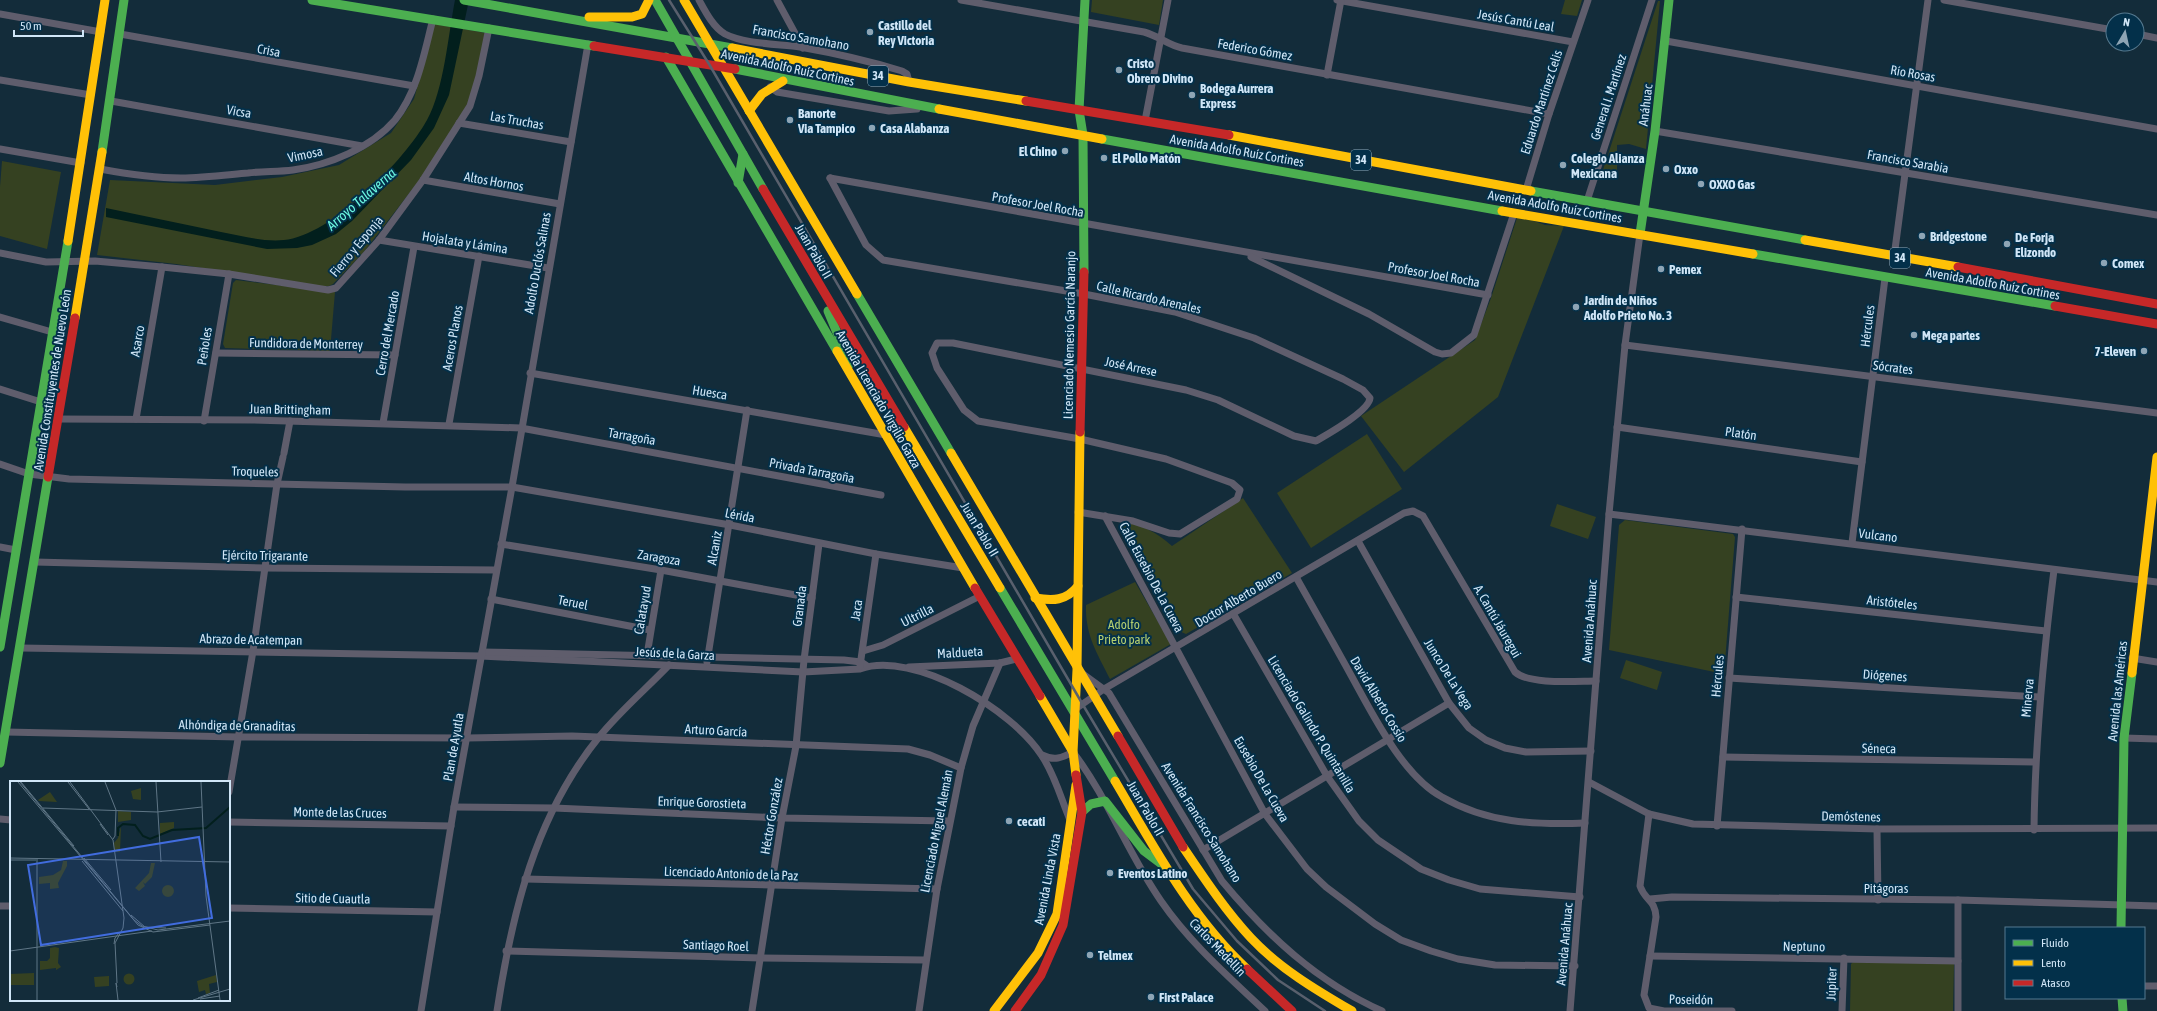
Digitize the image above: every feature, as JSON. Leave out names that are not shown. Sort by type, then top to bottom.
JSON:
[{"type":"main road","name":"Avenida Constituyentes de Nuevo León","points":[[0,647],[2,620],[16,550],[52,332],[68,262],[105,0]]},
{"type":"main road","name":"Avenida Constituyentes de Nuevo León","points":[[0,763],[21,648],[100,169],[111,101],[124,0]]},
{"type":"main road","name":"Avenida Adolfo Ruíz Cortines","points":[[312,0],[724,67],[783,80],[1083,136],[1885,278],[2157,324]]},
{"type":"main road","name":"Avenida Adolfo Ruíz Cortines","points":[[464,0],[678,37],[909,82],[1145,121],[1894,257],[2018,277],[2157,304]]},
{"type":"main road","points":[[546,15],[632,17],[642,14],[649,0]]},
{"type":"main road","name":"Juan Pablo II","points":[[656,0],[814,278],[1074,710],[1165,867],[1200,917],[1236,959],[1292,1011]]},
{"type":"main road","name":"Juan Pablo II","points":[[684,0],[1077,670],[1179,840],[1226,909],[1252,939],[1286,969],[1317,991],[1352,1011]]},
{"type":"main road","name":"Licenciado Nemesio García Naranjo","points":[[1074,710],[1077,670],[1078,512],[1084,294],[1083,136],[1079,110],[1085,0]]},
{"type":"main road","name":"Anáhuac","points":[[1640,234],[1655,130],[1666,40],[1669,0]]},
{"type":"main road","name":"Avenida Licenciado Virgilio Garza","points":[[666,57],[1016,659],[1073,752]]},
{"type":"main road","points":[[750,112],[762,94],[770,87],[783,80]]},
{"type":"main road","points":[[738,183],[743,154]]},
{"type":"main road","points":[[814,278],[867,403]]},
{"type":"main road","name":"Avenida las Américas","points":[[2121,927],[2124,738],[2132,658],[2155,497],[2157,457]]},
{"type":"main road","points":[[1035,598],[1060,601],[1073,594],[1078,586]]},
{"type":"main road","name":"Avenida Linda Vista","points":[[1015,1011],[1041,975],[1063,925],[1078,844],[1082,812],[1076,783],[1073,752],[1074,710]]},
{"type":"main road","name":"Avenida Linda Vista","points":[[994,1011],[1036,957],[1051,932],[1057,914],[1072,824],[1076,783]]},
{"type":"main road","points":[[1082,812],[1091,804],[1105,801],[1113,808],[1147,856],[1165,867]]},
{"type":"main road","points":[[2122,999],[2123,1011]]},
{"type":"street","name":"Francisco Samohano","points":[[699,0],[708,17],[724,33],[748,40],[803,48],[889,67],[907,74],[909,82]]},
{"type":"street","points":[[777,0],[803,48]]},
{"type":"street","name":"Federico Gómez","points":[[961,0],[1144,32],[1161,37],[1169,44],[1182,48],[1549,114]]},
{"type":"street","points":[[1145,121],[1168,0]]},
{"type":"street","points":[[1327,75],[1339,0]]},
{"type":"street","name":"Jesús Cantú Leal","points":[[1339,0],[1573,42]]},
{"type":"street","name":"Eduardo Martínez Celis","points":[[1526,190],[1549,114],[1588,0]]},
{"type":"street","name":"General I. Martínez","points":[[1587,201],[1652,0]]},
{"type":"street","points":[[1894,257],[1928,0]]},
{"type":"street","points":[[1944,0],[2105,29]]},
{"type":"street","points":[[0,14],[101,32]]},
{"type":"street","name":"Vimosa","points":[[100,169],[137,176],[182,178],[293,170],[324,163],[362,146],[387,128],[406,103],[414,86],[433,19]]},
{"type":"street","name":"Fierro y Esponja","points":[[0,253],[29,260],[68,262],[84,261],[162,267],[229,274],[328,290],[336,288],[379,240],[423,180],[470,106],[475,93],[489,28]]},
{"type":"street","name":"Crisa","points":[[120,34],[414,86]]},
{"type":"street","points":[[2145,36],[2157,38]]},
{"type":"street","name":"Río Rosas","points":[[1666,40],[2157,129]]},
{"type":"street","name":"Adolfo Duclós Salinas","points":[[512,487],[548,268],[588,44]]},
{"type":"street","points":[[0,80],[91,95]]},
{"type":"street","points":[[770,87],[777,92],[889,111],[931,108]]},
{"type":"street","name":"Vicsa","points":[[111,101],[362,146]]},
{"type":"street","name":"Las Truchas","points":[[459,123],[571,142]]},
{"type":"street","name":"Francisco Sarabia","points":[[1655,130],[2157,215]]},
{"type":"street","points":[[0,149],[81,163]]},
{"type":"street","name":"Profesor Joel Rocha","points":[[883,260],[866,245],[830,178],[1488,295],[1474,335],[1451,353],[1442,354],[1369,314],[1242,252]]},
{"type":"street","name":"Altos Hornos","points":[[423,180],[560,204]]},
{"type":"street","points":[[1488,295],[1514,213]]},
{"type":"street","name":"Avenida Anáhuac","points":[[1570,1011],[1609,514],[1625,345],[1640,234]]},
{"type":"street","name":"Hojalata y Lámina","points":[[379,240],[548,268]]},
{"type":"street","name":"Cerro del Mercado","points":[[383,423],[414,246]]},
{"type":"street","name":"Aceros Planos","points":[[449,424],[479,256]]},
{"type":"street","name":"Calle Ricardo Arenales","points":[[883,260],[1084,294],[1175,312],[1254,338],[1343,379],[1363,390],[1370,398],[1370,402],[1362,410],[1316,441]]},
{"type":"street","name":"Asarco","points":[[136,420],[162,267]]},
{"type":"street","name":"Peñoles","points":[[204,421],[229,274]]},
{"type":"street","name":"Hércules","points":[[1852,543],[1885,278]]},
{"type":"street","points":[[0,318],[52,332]]},
{"type":"street","name":"José Arrese","points":[[1080,439],[978,421],[970,416],[937,368],[933,360],[934,347],[937,343],[953,343],[1081,368],[1205,396],[1241,410],[1294,436],[1316,441]]},
{"type":"street","name":"Sócrates","points":[[1625,345],[2157,413]]},
{"type":"street","name":"Fundidora de Monterrey","points":[[216,353],[395,355]]},
{"type":"street","name":"Huesca","points":[[530,374],[886,435]]},
{"type":"street","points":[[0,389],[41,402]]},
{"type":"street","name":"Alcaniz","points":[[707,666],[707,658],[721,581],[747,410]]},
{"type":"street","name":"Juan Brittingham","points":[[58,419],[449,424],[521,428]]},
{"type":"street","points":[[230,786],[253,651],[277,484],[290,421]]},
{"type":"street","name":"Platón","points":[[1617,427],[1862,462]]},
{"type":"street","name":"Tarragoña","points":[[521,428],[738,468]]},
{"type":"street","points":[[1078,512],[1133,521],[1180,534],[1236,499],[1240,493],[1240,490],[1232,483],[1166,459],[1080,439]]},
{"type":"street","name":"Troqueles","points":[[0,464],[29,474],[49,478],[469,488],[512,487]]},
{"type":"street","name":"Privada Tarragoña","points":[[738,468],[881,495]]},
{"type":"street","name":"Lérida","points":[[512,487],[730,525],[819,544],[963,568]]},
{"type":"street","name":"Plan de Ayutla","points":[[421,1011],[454,807],[512,487]]},
{"type":"street","name":"Doctor Alberto Buero","points":[[1074,710],[1104,689],[1177,648],[1404,513],[1416,512]]},
{"type":"street","name":"A. Cantú Jáuregui","points":[[1416,512],[1423,516],[1515,672],[1526,679],[1596,681]]},
{"type":"street","name":"Vulcano","points":[[1609,514],[1742,529],[2157,582]]},
{"type":"street","name":"Calle Eusebio De La Cueva","points":[[1105,516],[1177,648]]},
{"type":"street","name":"Hércules","points":[[1717,826],[1742,529]]},
{"type":"street","name":"Junco De La Vega","points":[[1358,541],[1449,703],[1469,728],[1486,740],[1505,748],[1526,752],[1591,751]]},
{"type":"street","name":"Zaragoza","points":[[501,544],[661,570],[812,598]]},
{"type":"street","name":"Granada","points":[[803,672],[819,544]]},
{"type":"street","points":[[0,547],[16,550]]},
{"type":"street","name":"Jaca","points":[[863,666],[862,651],[876,554]]},
{"type":"street","name":"Ejército Trigarante","points":[[35,562],[265,568],[496,570]]},
{"type":"street","name":"Calatayud","points":[[647,655],[661,570]]},
{"type":"street","name":"Minerva","points":[[2034,830],[2035,762],[2039,697],[2054,570]]},
{"type":"street","name":"David Alberto Cossío","points":[[1296,577],[1388,740],[1418,778],[1440,797],[1467,810],[1491,818],[1545,824],[1585,823]]},
{"type":"street","name":"Ultrilla","points":[[862,651],[884,645],[980,596]]},
{"type":"street","name":"Aristóteles","points":[[1736,597],[2046,632]]},
{"type":"street","name":"Teruel","points":[[491,599],[650,630]]},
{"type":"street","name":"Licenciado Galindo P. Quintanilla","points":[[1234,614],[1327,776],[1358,821],[1378,840],[1422,869],[1449,880],[1480,889],[1580,897]]},
{"type":"street","name":"Abrazo de Acatempan","points":[[21,648],[481,654]]},
{"type":"street","name":"Eusebio De La Cueva","points":[[1177,648],[1265,814],[1307,869],[1326,888],[1352,908],[1401,940],[1458,958],[1495,965],[1574,966]]},
{"type":"street","name":"Jesús de la Garza","points":[[481,654],[803,672],[863,666]]},
{"type":"street","name":"Jesús de la Garza","points":[[481,654],[647,655],[804,660],[863,666],[905,667],[955,685],[985,702],[1012,722],[1042,755],[1072,824]]},
{"type":"street","points":[[2132,658],[2157,662]]},
{"type":"street","name":"Maldueta","points":[[905,667],[1000,663],[1016,659]]},
{"type":"street","name":"Licenciado Miguel Alemán","points":[[920,1011],[937,890],[949,821],[961,768],[973,726],[985,702],[1000,663]]},
{"type":"street","points":[[497,1011],[506,951],[525,879],[554,808],[577,770],[600,737],[668,665]]},
{"type":"street","name":"Avenida Francisco Samohano","points":[[1077,670],[1109,693],[1222,881],[1240,903],[1280,944],[1332,985],[1382,1011]]},
{"type":"street","name":"Héctor González","points":[[752,1011],[782,818],[796,746],[803,672]]},
{"type":"street","name":"Diógenes","points":[[1729,678],[2039,697]]},
{"type":"street","points":[[1203,850],[1449,703]]},
{"type":"street","name":"Alhóndiga de Granaditas","points":[[6,732],[238,737],[467,738]]},
{"type":"street","name":"Arturo García","points":[[467,738],[600,737],[796,746],[908,749],[930,755],[961,768]]},
{"type":"street","points":[[2124,738],[2157,739]]},
{"type":"street","points":[[1042,755],[1054,759],[1073,752]]},
{"type":"street","name":"Carlos Medellín","points":[[1073,752],[1086,768],[1105,801],[1122,836],[1160,900],[1192,941],[1265,1011]]},
{"type":"street","name":"Séneca","points":[[1723,757],[2035,762]]},
{"type":"street","name":"Demóstenes","points":[[1589,782],[1649,814],[1693,824],[1717,826],[2034,830],[2157,828]]},
{"type":"street","name":"Enrique Gorostieta","points":[[454,807],[554,808],[782,818],[949,821]]},
{"type":"street","points":[[1649,814],[1640,886],[1643,893],[1656,907],[1656,917],[1650,956]]},
{"type":"street","points":[[0,819],[10,820]]},
{"type":"street","name":"Monte de las Cruces","points":[[230,822],[451,826]]},
{"type":"street","points":[[1876,828],[1878,900]]},
{"type":"street","name":"Licenciado Antonio de la Paz","points":[[525,879],[937,890]]},
{"type":"street","name":"Pitágoras","points":[[1650,899],[1683,897],[1958,900],[2157,906]]},
{"type":"street","points":[[1958,900],[1958,1011]]},
{"type":"street","name":"Sitio de Cuautla","points":[[230,908],[436,912]]},
{"type":"street","name":"Santiago Roel","points":[[506,951],[761,958],[926,960]]},
{"type":"street","name":"Neptuno","points":[[1650,956],[1958,961]]},
{"type":"street","name":"Poseidón","points":[[1650,956],[1644,995],[1650,1008],[1664,1010],[1732,1011]]},
{"type":"street","name":"Júpiter","points":[[1842,1011],[1844,958]]},
{"type":"street","points":[[2145,986],[2157,986]]},
{"type":"green space","points":[[1092,0],[1163,0],[1159,25],[1091,12]]},
{"type":"green space","points":[[1565,0],[1582,0],[1577,16],[1561,14]]},
{"type":"green space","points":[[1658,1],[1660,1],[1646,149],[1629,144],[1617,145],[1617,174],[1603,170]]},
{"type":"green space","points":[[434,24],[486,33],[473,92],[467,107],[421,178],[363,253],[333,284],[329,286],[319,286],[176,264],[97,255],[110,180],[215,185],[282,177],[339,165],[391,133],[414,99]]},
{"type":"green space","points":[[2,161],[61,172],[47,249],[0,236],[0,187]]},
{"type":"green space","points":[[1518,215],[1545,225],[1564,226],[1498,397],[1404,472],[1361,416],[1475,340],[1491,298]]},
{"type":"green space","points":[[236,280],[335,292],[330,351],[225,348],[223,344],[233,283]]},
{"type":"green space","points":[[1367,434],[1402,489],[1311,548],[1277,493]]},
{"type":"green space","points":[[1243,498],[1292,573],[1186,634],[1179,631],[1143,571],[1120,523],[1123,522],[1143,527],[1155,533],[1172,546]]},
{"type":"green space","points":[[1557,504],[1596,517],[1588,539],[1550,526]]},
{"type":"green space","points":[[1625,520],[1733,534],[1735,537],[1724,674],[1609,650],[1619,525]]},
{"type":"green space","name":"Adolfo Prieto park","points":[[1135,582],[1171,644],[1110,679],[1096,652],[1090,635],[1086,616],[1086,605]]},
{"type":"green space","points":[[1626,660],[1662,672],[1657,690],[1620,678]]},
{"type":"green space","points":[[1854,961],[1954,964],[1953,1011],[1850,1011],[1851,964]]},
{"type":"water","name":"Arroyo Talaverna","points":[[455,0],[469,0],[449,95],[434,128],[411,160],[352,221],[336,234],[312,245],[297,248],[267,249],[106,217],[106,208],[245,237],[268,240],[284,240],[303,235],[323,225],[344,211],[365,194],[402,155],[427,120],[438,93],[445,62]]},
{"type":"railway","points":[[669,0],[709,64],[1086,710],[1193,889],[1237,941],[1278,980],[1325,1011]]},
{"type":"traffic: fast","points":[[102,152],[124,0]]},
{"type":"traffic: fast","points":[[312,0],[594,46]]},
{"type":"traffic: fast","points":[[464,0],[732,48]]},
{"type":"traffic: fast","points":[[655,0],[763,189]]},
{"type":"traffic: fast","points":[[1084,272],[1083,135],[1079,110],[1085,0]]},
{"type":"traffic: fast","points":[[1640,234],[1655,131],[1669,0]]},
{"type":"traffic: fast","points":[[666,57],[837,351]]},
{"type":"traffic: fast","points":[[735,69],[939,109]]},
{"type":"traffic: fast","points":[[1102,139],[1502,211]]},
{"type":"traffic: fast","points":[[738,183],[743,154]]},
{"type":"traffic: fast","points":[[1531,191],[1805,240]]},
{"type":"traffic: fast","points":[[0,647],[68,241]]},
{"type":"traffic: fast","points":[[1753,254],[2055,306]]},
{"type":"traffic: fast","points":[[857,294],[951,453]]},
{"type":"traffic: fast","points":[[828,311],[850,364]]},
{"type":"traffic: fast","points":[[0,763],[48,477]]},
{"type":"traffic: fast","points":[[1000,588],[1115,781]]},
{"type":"traffic: fast","points":[[2121,927],[2124,738],[2132,673]]},
{"type":"traffic: fast","points":[[1082,812],[1091,804],[1105,801],[1144,851],[1164,866]]},
{"type":"traffic: fast","points":[[2122,999],[2123,1011]]},
{"type":"traffic: slow","points":[[68,241],[105,0]]},
{"type":"traffic: slow","points":[[589,17],[632,17],[642,14],[649,0]]},
{"type":"traffic: slow","points":[[684,0],[857,294]]},
{"type":"traffic: slow","points":[[732,48],[909,82],[1026,101]]},
{"type":"traffic: slow","points":[[749,111],[762,94],[783,81]]},
{"type":"traffic: slow","points":[[939,109],[1102,139]]},
{"type":"traffic: slow","points":[[1229,135],[1531,191]]},
{"type":"traffic: slow","points":[[75,318],[102,152]]},
{"type":"traffic: slow","points":[[1502,211],[1753,254]]},
{"type":"traffic: slow","points":[[1805,240],[1958,267]]},
{"type":"traffic: slow","points":[[837,351],[975,588]]},
{"type":"traffic: slow","points":[[904,427],[1000,588]]},
{"type":"traffic: slow","points":[[1076,775],[1073,752],[1077,670],[1080,432]]},
{"type":"traffic: slow","points":[[951,453],[1118,736]]},
{"type":"traffic: slow","points":[[2132,673],[2157,457]]},
{"type":"traffic: slow","points":[[1035,598],[1048,600],[1059,599],[1069,595],[1078,586]]},
{"type":"traffic: slow","points":[[1040,696],[1073,752]]},
{"type":"traffic: slow","points":[[1115,781],[1159,856],[1191,904],[1208,927],[1247,969]]},
{"type":"traffic: slow","points":[[994,1011],[1038,953],[1057,914],[1076,785]]},
{"type":"traffic: slow","points":[[1183,847],[1241,927],[1262,949],[1298,978],[1352,1011]]},
{"type":"traffic: jam","points":[[594,46],[735,69]]},
{"type":"traffic: jam","points":[[1026,101],[1229,135]]},
{"type":"traffic: jam","points":[[763,189],[904,427]]},
{"type":"traffic: jam","points":[[1958,267],[2157,304]]},
{"type":"traffic: jam","points":[[1080,432],[1084,272]]},
{"type":"traffic: jam","points":[[2055,306],[2157,324]]},
{"type":"traffic: jam","points":[[48,477],[75,318]]},
{"type":"traffic: jam","points":[[975,588],[1040,696]]},
{"type":"traffic: jam","points":[[1118,736],[1183,847]]},
{"type":"traffic: jam","points":[[1015,1011],[1041,975],[1063,925],[1082,812],[1076,775]]},
{"type":"traffic: jam","points":[[1247,969],[1292,1011]]},
{"type":"place","name":"Castillo del Rey Victoria","points":[[870,32]]},
{"type":"place","name":"Cristo Obrero Divino","points":[[1119,70]]},
{"type":"place","name":"Bodega Aurrera Express","points":[[1192,95]]},
{"type":"place","name":"Banorte Via Tampico","points":[[790,120]]},
{"type":"place","name":"Casa Alabanza","points":[[872,128]]},
{"type":"place","name":"El Chino","points":[[1065,151]]},
{"type":"place","name":"El Pollo Matón","points":[[1104,158]]},
{"type":"place","name":"Colegio Alianza Mexicana","points":[[1563,165]]},
{"type":"place","name":"Oxxo","points":[[1666,169]]},
{"type":"place","name":"OXXO Gas","points":[[1701,184]]},
{"type":"place","name":"Bridgestone","points":[[1922,236]]},
{"type":"place","name":"De Forja Elizondo","points":[[2007,244]]},
{"type":"place","name":"Comex","points":[[2104,263]]},
{"type":"place","name":"Pemex","points":[[1661,269]]},
{"type":"place","name":"Jardín de Niños Adolfo Prieto No. 3","points":[[1576,307]]},
{"type":"place","name":"Mega partes","points":[[1914,335]]},
{"type":"place","name":"7-Eleven","points":[[2144,351]]},
{"type":"place","name":"cecati","points":[[1009,821]]},
{"type":"place","name":"Eventos Latino","points":[[1110,873]]},
{"type":"place","name":"Telmex","points":[[1090,955]]},
{"type":"place","name":"First Palace","points":[[1151,997]]}]
